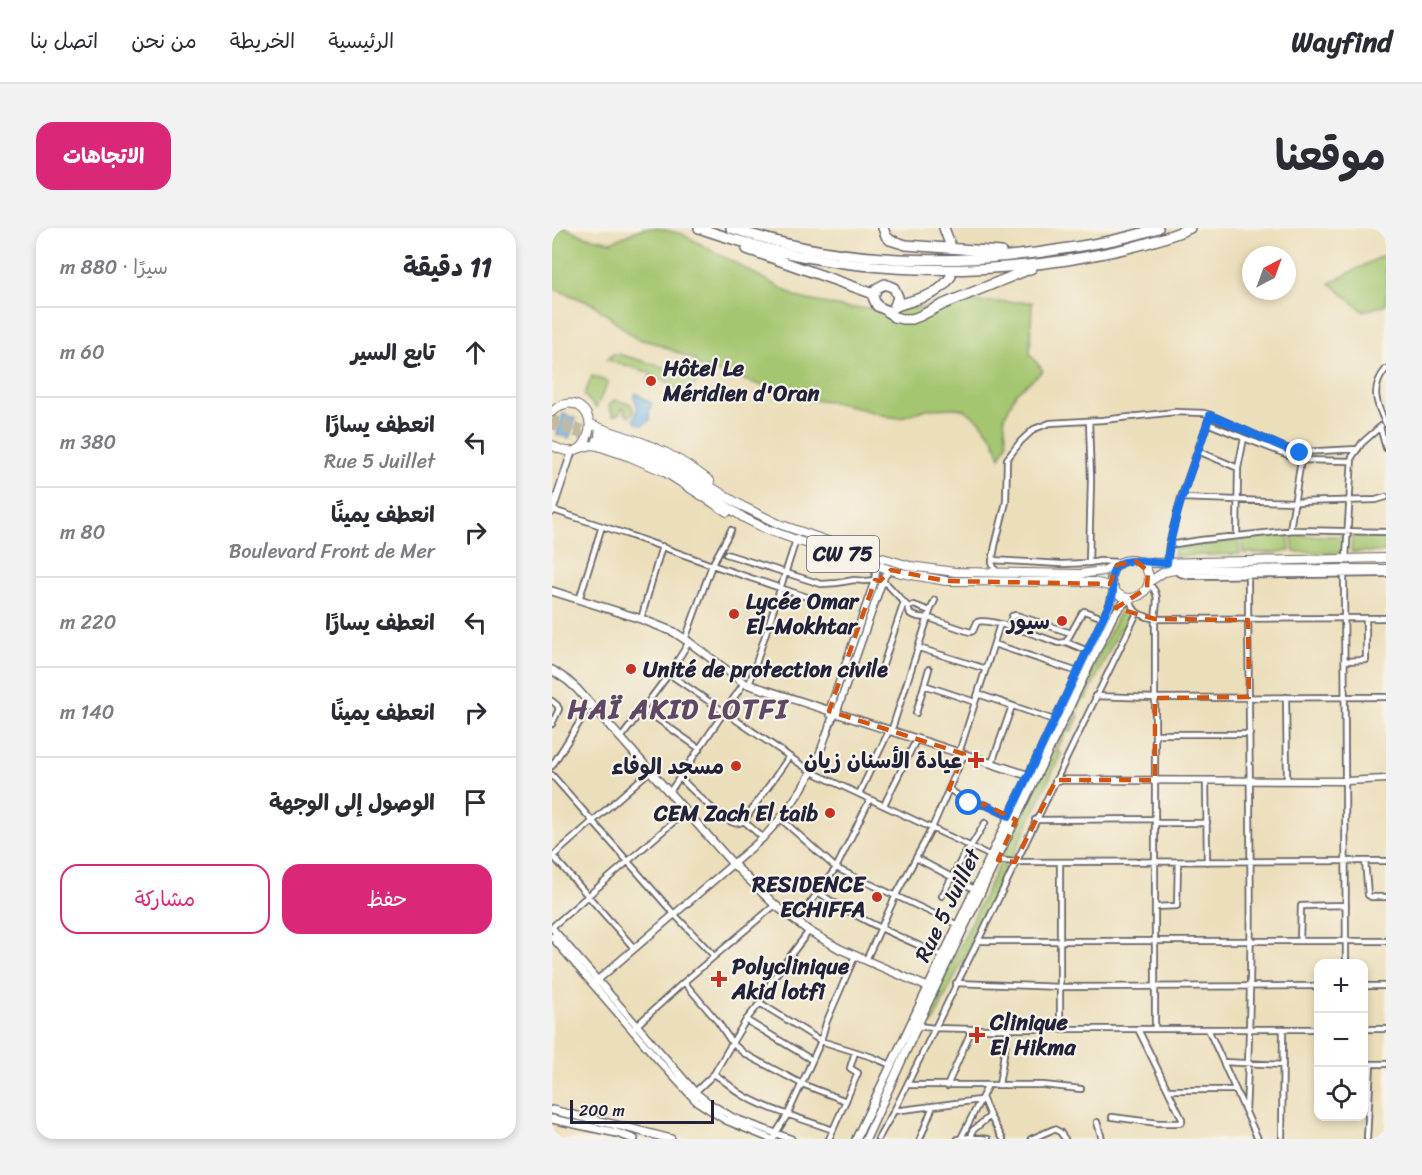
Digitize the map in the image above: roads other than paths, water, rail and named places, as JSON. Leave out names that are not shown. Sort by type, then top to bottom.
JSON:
[{"type":"highway","points":[[691,228],[874,294]]},
{"type":"highway","points":[[699,228],[769,249],[810,258],[861,265],[928,270],[1047,263],[1101,255],[1190,228]]},
{"type":"highway","points":[[731,228],[785,243],[841,254],[933,260],[1034,254],[1109,242],[1158,228]]},
{"type":"highway","points":[[884,228],[890,240],[906,245],[1034,254]]},
{"type":"highway","points":[[944,228],[950,244]]},
{"type":"highway","points":[[891,308],[894,317],[912,319],[1008,277],[1047,263]]},
{"type":"highway","points":[[915,300],[904,297],[889,285],[882,285],[874,294],[875,304],[880,308],[891,308],[915,300],[933,294],[951,276]]},
{"type":"highway","points":[[891,308],[898,300],[897,290]]},
{"type":"main road","points":[[554,409],[572,403],[589,417],[591,424],[588,436],[581,448]]},
{"type":"main road","points":[[591,424],[635,439],[666,453],[701,474],[742,506]]},
{"type":"main road","name":"CW 75","points":[[1113,587],[1093,582],[946,581],[891,570],[766,529],[744,518],[661,463],[598,437],[639,447],[669,461],[742,506],[778,524],[910,566],[955,572],[1089,573],[1102,571],[1121,562]]},
{"type":"main road","points":[[552,445],[560,450],[572,451],[587,445],[598,446],[648,464],[678,480],[737,518],[766,529]]},
{"type":"main road","points":[[1386,558],[1167,563],[1130,560],[1121,562],[1114,569],[1111,582],[1118,594],[1129,598],[1142,595],[1149,583],[1164,572],[1175,570],[1386,569]]},
{"type":"main road","points":[[1136,561],[1148,571],[1149,583]]},
{"type":"main road","name":"Rue 5 Juillet","points":[[866,1139],[918,1026],[943,956],[974,889],[994,858],[1009,816],[1032,777],[1054,720],[1110,603],[1113,587]]},
{"type":"main road","points":[[552,591],[641,619],[674,632],[747,684],[833,715],[1032,777]]},
{"type":"main road","name":"Rue 5 Juillet","points":[[856,1139],[1112,618],[1129,598]]},
{"type":"main road","points":[[552,670],[567,680],[591,704],[733,864],[775,905],[809,931],[840,949],[932,988]]},
{"type":"main road","points":[[552,1110],[671,1139]]},
{"type":"main road","points":[[552,1119],[617,1133],[634,1139]]},
{"type":"street","points":[[1346,558],[1351,461],[1369,435],[1386,423],[1377,404],[1376,389],[1377,381],[1386,369]]},
{"type":"street","points":[[996,572],[992,560],[1006,502],[1007,459],[1034,429],[1050,423],[1174,412],[1204,413],[1300,453],[1358,449]]},
{"type":"street","points":[[1167,563],[1169,545],[1181,498],[1210,415]]},
{"type":"street","points":[[1089,421],[1091,480],[1089,563]]},
{"type":"street","points":[[1208,423],[1301,460],[1351,461]]},
{"type":"street","points":[[1380,427],[1386,448]]},
{"type":"street","points":[[1237,536],[1238,468],[1244,438]]},
{"type":"street","points":[[572,451],[552,511],[662,546],[712,566],[807,597]]},
{"type":"street","points":[[1198,451],[1238,468]]},
{"type":"street","points":[[1290,530],[1301,460]]},
{"type":"street","points":[[1181,498],[1293,502],[1376,500],[1386,497]]},
{"type":"street","points":[[579,600],[602,526]]},
{"type":"street","points":[[621,738],[669,674],[687,641],[712,566],[731,530]]},
{"type":"street","points":[[1169,545],[1290,530],[1386,532]]},
{"type":"street","points":[[669,792],[747,684],[796,540]]},
{"type":"street","points":[[641,619],[662,546]]},
{"type":"street","points":[[726,554],[821,584],[854,580],[878,581],[887,584],[908,607],[910,614],[918,617],[929,618],[970,632],[981,620],[1059,643],[1066,642],[1088,651]]},
{"type":"street","points":[[992,560],[1061,564],[1121,562]]},
{"type":"street","points":[[873,564],[878,581]]},
{"type":"street","points":[[595,982],[763,838],[794,802],[812,772],[878,581],[891,570]]},
{"type":"street","points":[[1175,570],[1190,576],[1386,574]]},
{"type":"street","points":[[1344,575],[1346,959]]},
{"type":"street","points":[[1246,1113],[1251,986],[1248,576]]},
{"type":"street","points":[[1149,583],[1156,591],[1155,1028]]},
{"type":"street","points":[[1129,598],[1131,606],[1137,613],[1155,619],[1386,618]]},
{"type":"street","points":[[859,794],[890,731],[935,600]]},
{"type":"street","points":[[881,671],[904,602]]},
{"type":"street","points":[[908,607],[914,605],[930,611]]},
{"type":"street","points":[[1066,642],[1084,611],[1103,618]]},
{"type":"street","points":[[878,1139],[978,941],[1137,613]]},
{"type":"street","points":[[1008,627],[1012,616],[1016,615],[1071,633]]},
{"type":"street","points":[[1345,661],[1366,660],[1366,618]]},
{"type":"street","points":[[866,960],[949,789],[1000,624]]},
{"type":"street","points":[[994,644],[1078,672]]},
{"type":"street","points":[[919,648],[986,669]]},
{"type":"street","points":[[916,713],[929,669]]},
{"type":"street","points":[[669,674],[812,772],[994,858],[1015,862],[1386,861]]},
{"type":"street","points":[[924,685],[975,702]]},
{"type":"street","points":[[978,694],[1054,720]]},
{"type":"street","points":[[1095,696],[1386,698]]},
{"type":"street","points":[[1286,697],[1287,780]]},
{"type":"street","points":[[552,701],[559,709],[552,724]]},
{"type":"street","points":[[552,766],[591,704]]},
{"type":"street","points":[[992,763],[1012,706]]},
{"type":"street","points":[[643,709],[700,749]]},
{"type":"street","points":[[1155,734],[1250,734]]},
{"type":"street","points":[[884,806],[916,740]]},
{"type":"street","points":[[680,778],[736,824],[744,821],[789,757]]},
{"type":"street","points":[[634,948],[553,856],[650,771]]},
{"type":"street","points":[[552,775],[714,956]]},
{"type":"street","points":[[1056,780],[1346,781],[1386,779]]},
{"type":"street","points":[[1206,780],[1207,862]]},
{"type":"street","points":[[949,789],[969,803],[986,805],[1009,816]]},
{"type":"street","points":[[796,922],[836,868],[870,799]]},
{"type":"street","points":[[686,812],[552,927],[595,982],[693,1094],[734,1118],[774,1137],[791,1139]]},
{"type":"street","points":[[781,819],[836,868],[958,925]]},
{"type":"street","points":[[1035,820],[1207,823]]},
{"type":"street","points":[[744,821],[763,838]]},
{"type":"street","points":[[942,896],[962,858],[985,823]]},
{"type":"street","points":[[916,858],[974,889]]},
{"type":"street","points":[[1365,861],[1368,894],[1371,897],[1386,897]]},
{"type":"street","points":[[1060,862],[1060,1029]]},
{"type":"street","points":[[1155,907],[1177,906],[1178,862]]},
{"type":"street","points":[[818,892],[838,906],[943,956]]},
{"type":"street","points":[[634,1028],[775,905]]},
{"type":"street","points":[[1300,940],[1300,906],[1346,905]]},
{"type":"street","points":[[693,1094],[714,1074],[746,1020],[760,1003],[772,980],[809,931]]},
{"type":"street","points":[[552,937],[595,982]]},
{"type":"street","points":[[978,941],[1386,941]]},
{"type":"street","points":[[774,1137],[802,1084],[855,956]]},
{"type":"street","points":[[684,982],[718,1022],[732,1043],[745,1054],[802,1084],[846,1101]]},
{"type":"street","points":[[956,983],[1061,987],[1314,986]]},
{"type":"street","points":[[1368,986],[1386,986]]},
{"type":"street","points":[[760,1003],[821,1041],[891,1065]]},
{"type":"street","points":[[746,1020],[812,1060]]},
{"type":"street","points":[[918,1026],[972,1029],[1314,1029]]},
{"type":"street","points":[[947,1086],[972,1029]]},
{"type":"street","points":[[999,1085],[1008,1029]]},
{"type":"street","points":[[1112,1118],[1158,1123],[1182,1122],[1138,1029]]},
{"type":"street","points":[[1208,1029],[1258,1139]]},
{"type":"street","points":[[1282,1139],[1283,1029]]},
{"type":"street","points":[[1368,1029],[1386,1029]]},
{"type":"street","points":[[829,1139],[858,1073],[850,1068],[855,1052]]},
{"type":"street","points":[[1223,1062],[1283,1065]]},
{"type":"street","points":[[1367,1139],[1371,1064],[1386,1064]]},
{"type":"street","points":[[714,1074],[741,1094],[833,1130]]},
{"type":"street","points":[[907,1085],[1043,1085],[1081,1089]]},
{"type":"street","points":[[988,1085],[960,1138],[988,1139]]},
{"type":"street","points":[[1168,1090],[1236,1090]]},
{"type":"street","points":[[894,1111],[981,1098]]},
{"type":"street","points":[[981,1098],[1003,1139]]},
{"type":"street","points":[[920,1139],[933,1106]]},
{"type":"street","points":[[971,1138],[972,1131],[990,1116]]},
{"type":"street","points":[[1096,1122],[1101,1139]]},
{"type":"street","points":[[1031,1139],[1054,1129],[1060,1132],[1065,1139]]},
{"type":"water","points":[[636,393],[652,404],[649,410],[650,420],[643,425],[634,419],[637,411],[634,397]]},
{"type":"water","points":[[563,414],[576,419],[569,438],[557,434]]},
{"type":"tunnel","points":[[552,419],[599,434]]},
{"type":"tunnel","points":[[552,425],[597,440]]},
{"type":"place","name":"Hôtel Le Méridien d'Oran","points":[[651,381]]},
{"type":"place","name":"Lycée Omar El-Mokhtar","points":[[734,614]]},
{"type":"place","name":"سيور","points":[[1062,621]]},
{"type":"place","name":"Unité de protection civile","points":[[631,669]]},
{"type":"place","name":"عيادة الأسنان زيان","points":[[976,760]]},
{"type":"place","name":"مسجد الوفاء","points":[[736,766]]},
{"type":"place","name":"CEM Zach El taib","points":[[830,813]]},
{"type":"place","name":"RESIDENCE ECHIFFA","points":[[877,897]]},
{"type":"place","name":"Polyclinique Akid lotfi","points":[[719,979]]},
{"type":"place","name":"Clinique El Hikma","points":[[977,1035]]},
{"type":"district","name":"HAÏ AKID LOTFI","points":[[678,708]]}]
